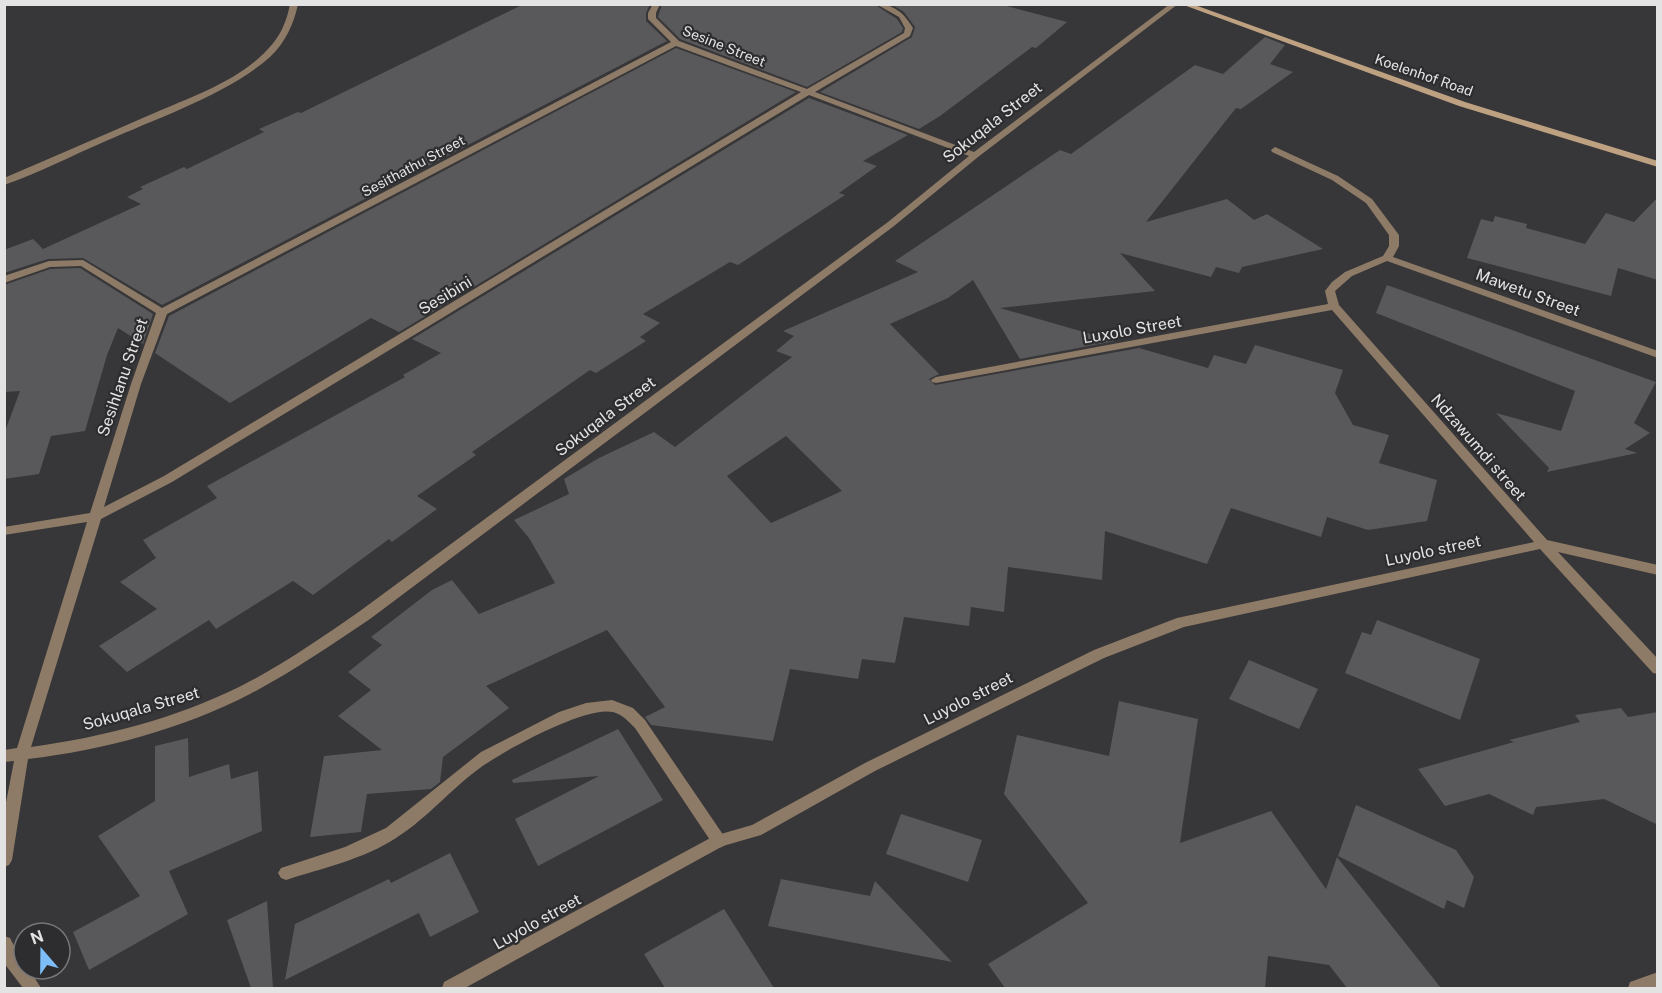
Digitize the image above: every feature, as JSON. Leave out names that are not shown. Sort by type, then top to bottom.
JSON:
[{"type":"main road","name":"Koelenhof Road","points":[[1184,4],[1462,104],[1658,164]]},
{"type":"street","points":[[4,183],[189,101],[251,68],[268,54],[279,39],[292,17],[294,4]]},
{"type":"street","name":"Sesine Street","points":[[657,4],[652,13],[652,19],[676,43],[975,155]]},
{"type":"street","points":[[808,92],[907,34],[909,28],[902,16],[879,4]]},
{"type":"street","name":"Sokuqala Street","points":[[4,756],[112,736],[191,714],[245,690],[311,651],[365,615],[891,224],[975,155],[1175,4]]},
{"type":"street","name":"Sesithathu Street","points":[[162,312],[676,43]]},
{"type":"street","name":"Sesibini","points":[[94,517],[168,479],[305,398],[808,92]]},
{"type":"street","points":[[1275,150],[1335,177],[1369,201],[1394,235],[1394,246],[1387,258],[1350,273],[1337,282],[1330,291],[1334,306]]},
{"type":"street","name":"Mawetu Street","points":[[1387,258],[1658,355]]},
{"type":"street","name":"Sesihlanu Street","points":[[4,280],[49,264],[83,263],[162,312],[94,517],[22,754],[4,860]]},
{"type":"street","name":"Luxolo Street","points":[[936,380],[1334,306]]},
{"type":"street","name":"Ndzawumdi street","points":[[1334,306],[1543,544],[1658,669]]},
{"type":"street","points":[[4,531],[94,517]]},
{"type":"street","points":[[1543,544],[1658,570]]},
{"type":"street","name":"Luyolo street","points":[[450,988],[719,841],[756,830],[881,762],[1099,654],[1182,622],[1543,544]]},
{"type":"street","points":[[286,873],[349,853],[391,833],[486,756],[522,736],[586,709],[612,706],[628,712],[640,724],[719,841]]},
{"type":"street","points":[[4,943],[11,958],[33,988]]},
{"type":"street","points":[[1636,988],[1658,980]]},
{"type":"building","points":[[524,4],[650,4],[646,13],[646,21],[667,41],[162,305],[83,258],[48,259],[4,273],[4,250],[33,239],[43,249],[141,204],[127,197],[143,189],[140,187],[184,167],[187,169],[264,132],[259,129],[298,112],[301,113]]},
{"type":"building","points":[[662,4],[874,4],[897,19],[903,28],[902,32],[807,87],[680,39],[658,17]]},
{"type":"building","points":[[891,4],[999,4],[1067,22],[1036,48],[1032,47],[940,116],[919,129],[820,92],[912,37],[915,27],[904,12]]},
{"type":"building","points":[[1265,37],[1285,45],[1270,64],[1293,72],[1241,109],[1236,108],[1146,222],[1227,199],[1254,220],[1267,214],[1323,249],[1242,267],[1239,273],[1216,267],[1211,277],[1120,253],[1155,291],[1000,308],[1115,341],[1020,359],[973,280],[948,298],[890,324],[939,374],[929,379],[935,385],[1139,348],[1208,368],[1214,355],[1246,364],[1255,345],[1343,370],[1335,393],[1353,425],[1389,435],[1379,463],[1437,480],[1427,521],[1368,530],[1327,517],[1321,537],[1231,508],[1207,564],[1105,531],[1102,580],[1008,567],[1004,612],[971,607],[969,626],[904,617],[895,663],[862,659],[858,679],[790,669],[773,741],[651,725],[645,717],[665,707],[607,630],[486,686],[509,708],[443,757],[440,782],[431,789],[367,794],[361,832],[310,837],[324,756],[382,750],[338,716],[371,690],[348,672],[382,645],[371,637],[432,590],[452,580],[479,614],[555,583],[529,538],[514,520],[569,494],[564,479],[599,458],[654,432],[675,447],[792,357],[776,351],[794,336],[783,331],[918,272],[895,261],[1060,150],[1071,154],[1195,65],[1223,74]],"holes":[[[786,436],[842,491],[771,523],[727,476]]]},
{"type":"building","points":[[676,48],[796,92],[399,332],[371,318],[230,403],[155,353],[169,316]]},
{"type":"building","points":[[809,98],[908,135],[863,161],[877,166],[839,193],[845,195],[738,265],[730,262],[643,314],[660,323],[640,337],[646,341],[596,373],[590,370],[472,452],[476,455],[417,496],[437,509],[392,542],[389,539],[313,595],[293,581],[216,629],[209,620],[127,672],[99,646],[157,609],[120,582],[156,558],[143,540],[217,498],[207,486],[405,377],[403,375],[441,353],[412,339]]},
{"type":"building","points":[[1658,197],[1658,280],[1618,268],[1611,296],[1467,258],[1481,219],[1493,222],[1495,216],[1527,224],[1526,228],[1585,244],[1606,213],[1634,222]]},
{"type":"building","points":[[80,268],[153,314],[143,344],[118,328],[107,355],[85,431],[51,436],[39,474],[4,479],[4,434],[20,391],[4,392],[4,285],[50,269]]},
{"type":"building","points":[[1387,285],[1656,382],[1634,423],[1650,433],[1625,449],[1637,453],[1547,472],[1549,468],[1496,413],[1561,431],[1575,391],[1376,313]]},
{"type":"building","points":[[1377,620],[1480,659],[1460,720],[1345,673],[1362,632],[1371,635]]},
{"type":"building","points":[[1249,660],[1318,689],[1299,729],[1229,699]]},
{"type":"building","points":[[1119,701],[1198,719],[1180,843],[1271,811],[1326,889],[1337,857],[1441,988],[1347,988],[1329,965],[1268,956],[1265,988],[1005,988],[988,964],[1088,903],[1004,794],[1017,735],[1109,756]]},
{"type":"building","points":[[1621,708],[1628,717],[1658,712],[1658,825],[1604,799],[1536,807],[1533,815],[1489,794],[1445,806],[1418,769],[1514,742],[1509,740],[1580,722],[1575,715]]},
{"type":"building","points":[[618,729],[663,800],[538,866],[515,819],[599,776],[513,783],[512,780]]},
{"type":"building","points":[[188,738],[189,777],[229,764],[231,779],[258,771],[262,831],[169,871],[188,914],[89,970],[73,932],[140,896],[98,836],[155,801],[155,746]]},
{"type":"building","points":[[1356,805],[1456,850],[1474,877],[1464,908],[1447,900],[1444,909],[1338,856]]},
{"type":"building","points":[[901,814],[982,840],[968,882],[886,854]]},
{"type":"building","points":[[450,853],[479,912],[430,937],[419,913],[285,980],[295,924],[389,879],[391,883]]},
{"type":"building","points":[[781,879],[870,896],[875,881],[952,962],[768,926]]},
{"type":"building","points":[[267,901],[273,988],[251,988],[227,920]]},
{"type":"building","points":[[724,909],[774,988],[665,988],[644,954]]}]
